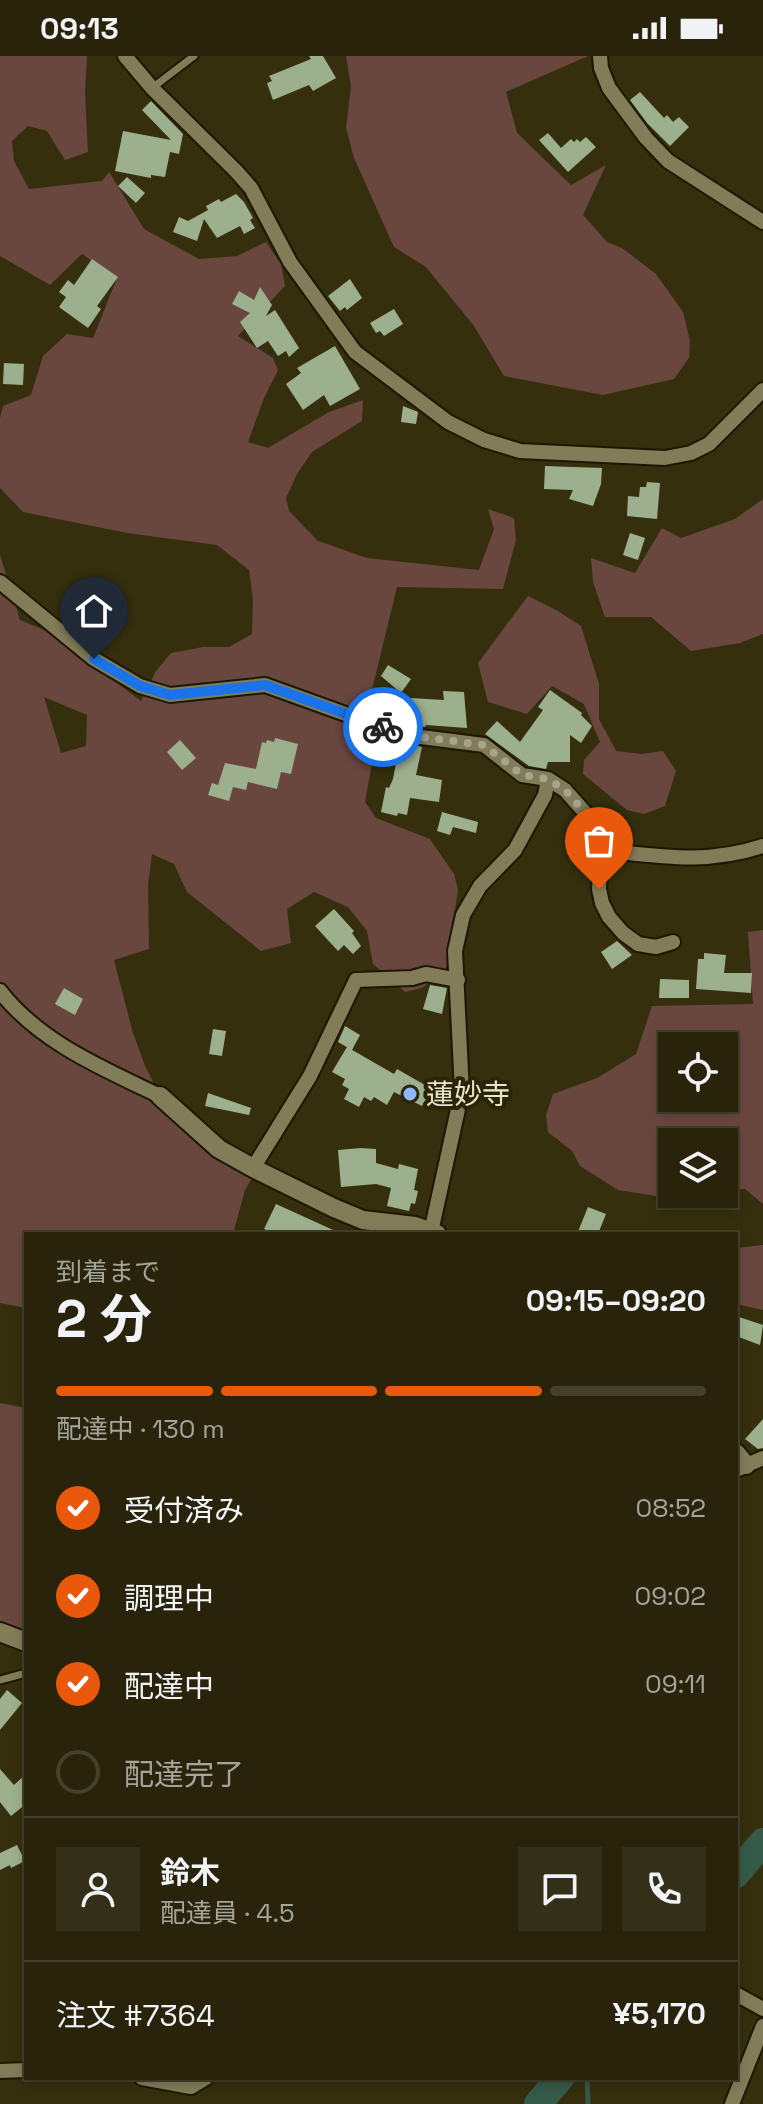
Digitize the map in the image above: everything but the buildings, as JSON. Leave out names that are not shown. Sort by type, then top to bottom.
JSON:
[{"type":"street","points":[[125,56],[152,88],[251,188],[290,262],[355,352],[448,422],[484,440],[520,451],[665,458],[691,453],[709,444],[763,390]]},
{"type":"street","points":[[600,56],[609,88],[668,161],[763,222]]},
{"type":"street","points":[[0,582],[94,659],[140,686],[170,695],[265,685],[376,725],[421,737],[484,745],[522,775],[548,779],[565,790],[588,816],[601,850],[599,889],[609,917],[638,944],[656,947],[673,942]]},
{"type":"street","points":[[434,1232],[462,1091],[455,951],[463,915],[480,886],[515,850],[545,795],[548,779]]},
{"type":"street","points":[[601,850],[707,859],[763,846]]},
{"type":"street","points":[[253,1168],[310,1076],[356,980],[412,978],[426,974],[458,980]]},
{"type":"street","points":[[0,991],[9,1003],[48,1036],[86,1060],[160,1096],[219,1149],[253,1168],[363,1220],[415,1226],[431,1232]]},
{"type":"street","points":[[0,1632],[24,1641]]},
{"type":"street","points":[[738,1995],[763,2009]]},
{"type":"street","points":[[732,2104],[763,2026]]},
{"type":"street","points":[[0,2071],[24,2070]]},
{"type":"street","points":[[153,2080],[191,2087],[203,2080]]},
{"type":"lane","points":[[152,88],[189,57]]},
{"type":"lane","points":[[0,1680],[24,1674]]},
{"type":"shaded area","points":[[0,56],[87,56],[88,152],[65,160],[47,131],[28,126],[12,141],[14,161],[29,189],[102,181],[109,172],[144,229],[199,259],[237,256],[266,242],[281,264],[285,286],[238,336],[273,358],[278,370],[248,442],[268,448],[329,412],[363,400],[362,421],[312,452],[286,498],[289,511],[318,541],[367,558],[479,570],[494,529],[488,509],[514,518],[516,540],[503,589],[397,587],[370,698],[376,741],[365,802],[376,818],[430,839],[454,874],[458,890],[446,968],[422,988],[405,992],[373,964],[367,931],[348,907],[314,892],[287,909],[291,943],[261,951],[187,892],[174,864],[152,854],[148,885],[149,949],[114,960],[133,1033],[145,1066],[169,1113],[252,1178],[245,1190],[234,1232],[24,1232],[24,1308],[0,1303],[0,555],[20,620],[47,631],[141,701],[156,671],[171,653],[203,647],[229,647],[252,634],[253,599],[249,570],[217,545],[127,533],[23,512],[0,488],[0,418],[3,406],[31,395],[43,356],[67,334],[93,338],[117,278],[82,254],[50,285],[0,256]],"holes":[[[44,697],[87,715],[86,746],[61,753]]]},
{"type":"shaded area","points":[[346,56],[588,56],[506,92],[517,133],[571,185],[606,165],[583,215],[607,242],[622,248],[656,274],[683,312],[690,341],[689,358],[674,379],[603,395],[504,376],[474,326],[426,267],[394,247],[354,158],[346,128],[351,86]]},
{"type":"shaded area","points":[[763,499],[763,634],[740,643],[691,651],[651,617],[605,617],[593,582],[591,558],[635,573],[662,528],[681,538],[735,519]]},
{"type":"shaded area","points":[[528,596],[581,626],[599,684],[599,719],[616,751],[642,754],[663,751],[676,771],[665,806],[644,814],[627,810],[583,774],[584,760],[600,742],[584,704],[552,686],[527,714],[488,702],[478,663]]},
{"type":"shaded area","points":[[763,930],[763,1204],[745,1189],[738,1189],[738,1128],[658,1128],[656,1196],[618,1190],[580,1166],[572,1151],[548,1132],[546,1115],[553,1094],[597,1078],[636,1054],[652,1006],[753,1004],[748,932]]},
{"type":"shaded area","points":[[763,1245],[763,1310],[738,1304],[738,1248]]},
{"type":"shaded area","points":[[0,1403],[24,1408],[24,1632],[0,1624]]},
{"type":"waterway","points":[[738,1872],[763,1842]]},
{"type":"waterway","points":[[538,2104],[558,2080]]},
{"type":"waterway","points":[[587,2080],[588,2104]]},
{"type":"way so far","points":[[383,727],[421,737],[484,745],[522,775],[548,779],[565,790],[588,816],[601,850],[599,889]]},
{"type":"place","name":"蓮妙寺","points":[[410,1094]]},
{"type":"route","points":[[94,659],[140,686],[170,695],[265,685],[383,727]]}]
